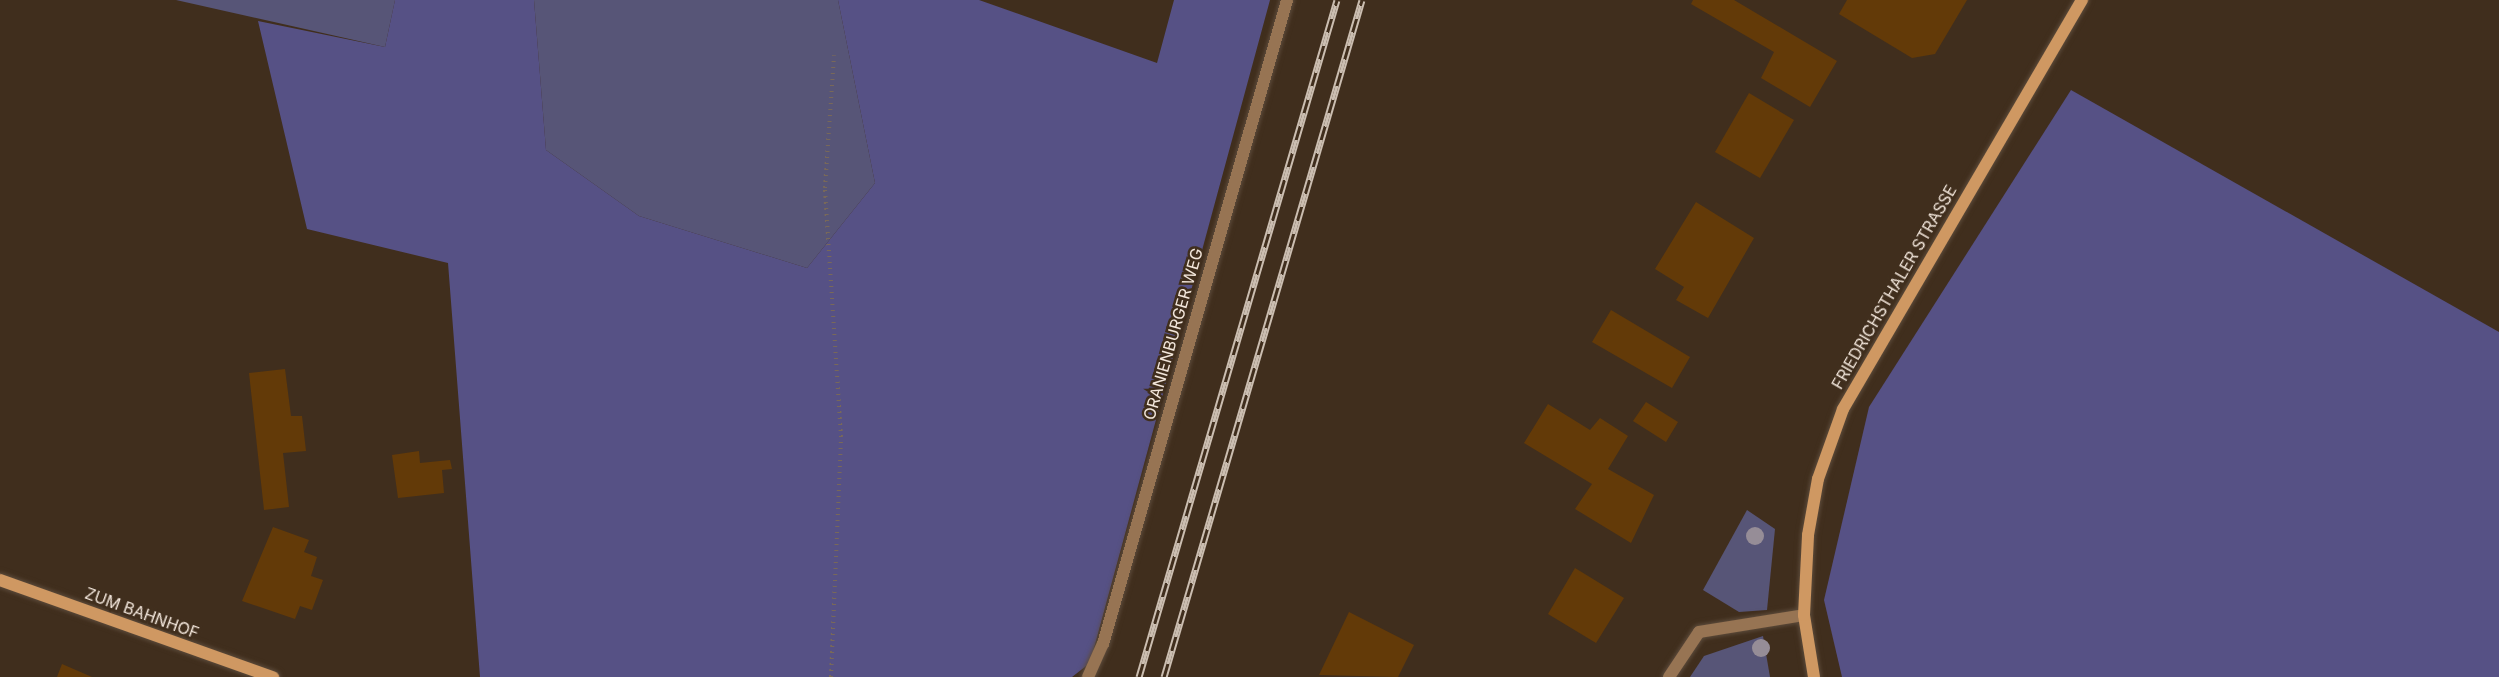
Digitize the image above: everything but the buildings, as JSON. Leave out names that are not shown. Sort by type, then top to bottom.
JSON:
[{"type":"street","name":"ORANIENBURGER WEG","points":[[1088,677],[1103,644],[1287,0]]},
{"type":"street","name":"FRIEDRICHSTHALER STRASSE","points":[[1814,677],[1804,615],[1816,490],[1843,409],[2082,0]]},
{"type":"street","name":"ZUM BAHNHOF","points":[[0,580],[273,677]]},
{"type":"street","points":[[1669,677],[1699,632],[1804,615]]},
{"type":"path","points":[[831,677],[841,437],[825,188],[834,55]]},
{"type":"shaded area","points":[[176,0],[395,0],[385,47]]},
{"type":"shaded area","points":[[395,0],[534,0],[546,150],[639,216],[807,268],[875,183],[838,0],[979,0],[1157,63],[1174,0],[1270,0],[1090,663],[1072,677],[480,677],[448,263],[307,229],[258,21],[385,47]]},
{"type":"shaded area","points":[[534,0],[838,0],[875,183],[807,268],[639,216],[546,150]]},
{"type":"shaded area","points":[[2071,90],[2499,332],[2499,677],[1842,677],[1824,600],[1869,407]]},
{"type":"shaded area","points":[[1747,510],[1775,529],[1767,610],[1739,612],[1703,590]]},
{"type":"shaded area","points":[[1763,636],[1770,677],[1690,677],[1704,656]]},
{"type":"railway","points":[[1139,677],[1337,0]]},
{"type":"railway","points":[[1164,677],[1362,0]]}]
